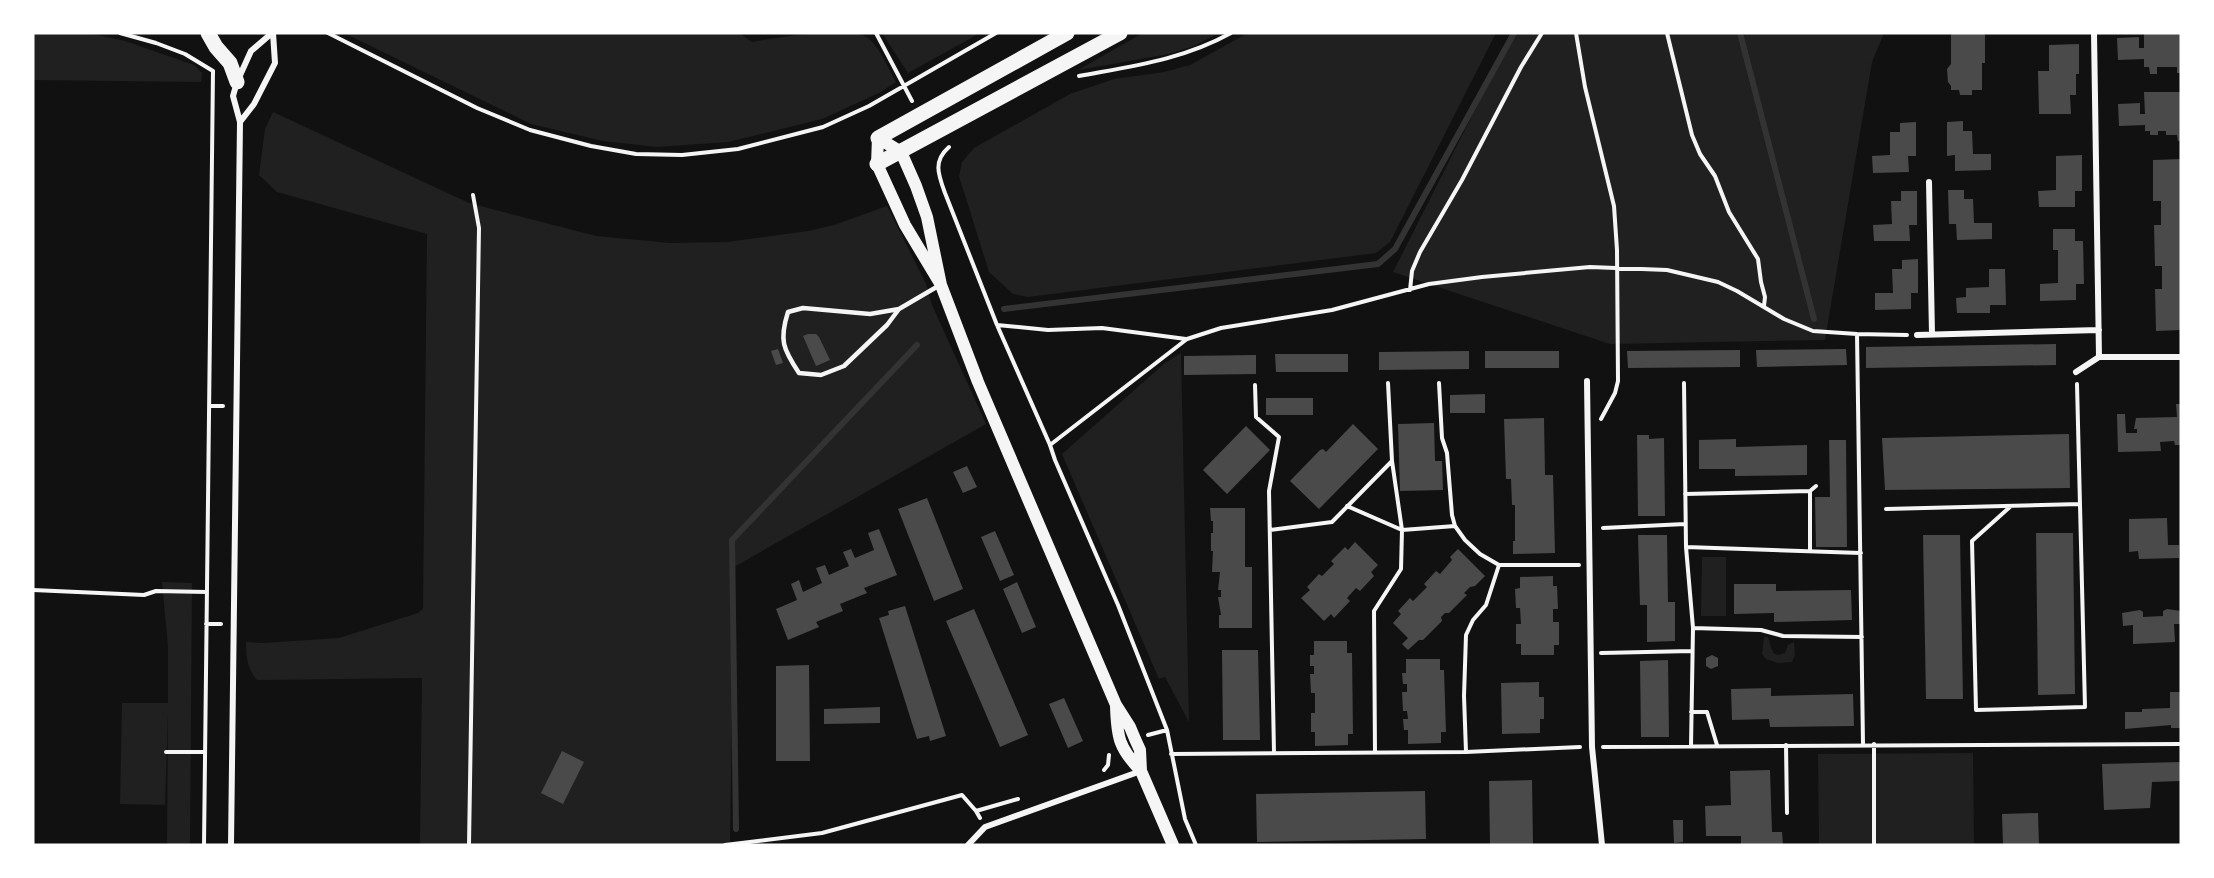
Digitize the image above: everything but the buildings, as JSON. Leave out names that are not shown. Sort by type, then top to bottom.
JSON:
[{"type":"main road","points":[[208,33],[216,47],[230,63],[237,82]]},
{"type":"main road","points":[[878,138],[1067,33]]},
{"type":"main road","points":[[876,164],[1120,33]]},
{"type":"main road","points":[[878,138],[901,152],[927,217],[940,285]]},
{"type":"main road","points":[[878,138],[876,164],[905,225],[940,285],[978,382],[1116,705],[1130,727],[1140,750],[1141,771]]},
{"type":"main road","points":[[1116,705],[1117,732],[1121,744],[1126,755],[1141,771],[1173,845]]},
{"type":"street","points":[[231,845],[240,122],[233,96],[251,51],[272,33]]},
{"type":"street","points":[[240,122],[254,104],[275,63],[272,33]]},
{"type":"street","points":[[2094,33],[2099,357]]},
{"type":"street","points":[[1929,182],[1932,334]]},
{"type":"street","points":[[1917,335],[2099,330]]},
{"type":"street","points":[[2076,372],[2099,357],[2181,357]]},
{"type":"street","points":[[1587,381],[1592,747],[1602,845]]},
{"type":"street","points":[[968,845],[985,827],[1141,771]]},
{"type":"lane","points":[[899,309],[887,325],[844,366],[821,375],[799,373],[788,357],[782,336],[788,312],[803,308],[870,314],[899,309],[940,285]]},
{"type":"path","points":[[120,33],[185,54],[237,82]]},
{"type":"path","points":[[328,33],[477,108],[530,130],[591,146],[636,154],[682,155],[749,146],[823,126],[868,106],[996,33]]},
{"type":"path","points":[[876,33],[903,85]]},
{"type":"path","points":[[1104,73],[1155,63],[1196,51],[1231,33]]},
{"type":"path","points":[[1410,290],[1412,271],[1420,252],[1542,33]]},
{"type":"path","points":[[1576,33],[1585,87],[1614,206],[1617,250],[1615,268],[1618,381]]},
{"type":"path","points":[[1667,33],[1692,135],[1700,154],[1715,176],[1729,212],[1758,259],[1765,297],[1764,306]]},
{"type":"path","points":[[204,845],[213,71]]},
{"type":"path","points":[[940,154],[938,175],[997,325],[1118,605],[1167,730],[1185,819],[1196,845]]},
{"type":"path","points":[[470,845],[479,228],[472,195]]},
{"type":"path","points":[[1050,445],[1187,339],[1221,328],[1332,310],[1430,284],[1482,277],[1590,267],[1667,270],[1718,282],[1784,319],[1813,331],[1917,335]]},
{"type":"path","points":[[997,325],[1048,330],[1102,328],[1187,339]]},
{"type":"path","points":[[1857,334],[1863,744]]},
{"type":"path","points":[[2011,506],[1972,541],[1976,710],[2085,707],[2076,372]]},
{"type":"path","points":[[1375,753],[1374,611],[1401,569],[1402,530],[1392,461],[1388,383]]},
{"type":"path","points":[[1439,383],[1442,438],[1447,453],[1452,514],[1455,526],[1465,540],[1480,554],[1499,565],[1590,565]]},
{"type":"path","points":[[1684,383],[1685,524],[1693,628],[1691,746]]},
{"type":"path","points":[[1256,385],[1257,417],[1280,437],[1269,491],[1274,754]]},
{"type":"path","points":[[1270,530],[1332,522],[1392,461]]},
{"type":"path","points":[[1685,494],[1810,491],[1816,486]]},
{"type":"path","points":[[1810,491],[1810,551]]},
{"type":"path","points":[[1886,509],[2080,504]]},
{"type":"path","points":[[1347,506],[1402,530],[1455,526]]},
{"type":"path","points":[[1603,528],[1685,524]]},
{"type":"path","points":[[1686,547],[1861,553]]},
{"type":"path","points":[[1466,752],[1464,696],[1466,635],[1473,620],[1486,605],[1499,565]]},
{"type":"path","points":[[33,590],[144,595],[156,591],[207,592]]},
{"type":"path","points":[[1693,628],[1761,630],[1783,636],[1862,637]]},
{"type":"path","points":[[1591,653],[1692,651]]},
{"type":"path","points":[[1691,712],[1707,712],[1717,745]]},
{"type":"path","points":[[1135,739],[1167,730]]},
{"type":"path","points":[[1099,775],[1108,765],[1110,748],[1121,744]]},
{"type":"path","points":[[1874,744],[1874,845]]},
{"type":"path","points":[[1171,754],[1466,752],[1717,745],[2181,744]]},
{"type":"path","points":[[1786,745],[1787,813]]},
{"type":"path","points":[[166,752],[205,752]]},
{"type":"path","points":[[725,845],[822,833],[962,795],[976,811],[985,827]]},
{"type":"path","points":[[976,811],[1021,798]]},
{"type":"shaded area","points":[[830,32],[859,34],[868,38],[880,52],[896,82],[879,93],[822,119],[728,142],[657,147],[603,141],[531,124],[344,33],[739,33],[752,42]]},
{"type":"shaded area","points":[[33,33],[88,33],[125,41],[194,65],[202,73],[201,82],[33,80]]},
{"type":"shaded area","points":[[882,33],[980,33],[908,73]]},
{"type":"shaded area","points":[[1143,33],[1219,33],[1194,46],[1169,54],[1078,70]]},
{"type":"shaded area","points":[[1248,33],[1496,33],[1390,242],[1376,253],[1028,297],[1013,294],[989,272],[959,176],[962,162],[974,148],[1070,94],[1114,79],[1164,72],[1190,65]]},
{"type":"shaded area","points":[[1514,33],[1884,33],[1872,62],[1825,340],[1610,344],[1393,272]]},
{"type":"shaded area","points":[[273,112],[469,203],[596,236],[670,243],[727,242],[808,231],[834,225],[887,206],[926,284],[932,305],[986,424],[734,567],[730,845],[420,845],[422,678],[257,680],[254,676],[248,662],[246,642],[339,638],[418,613],[423,609],[427,234],[277,192],[259,175],[265,129]]},
{"type":"shaded area","points":[[1181,353],[1189,722],[1165,677],[1159,679],[1062,454],[1165,363]]},
{"type":"shaded area","points":[[1702,557],[1726,557],[1726,616],[1701,616]]},
{"type":"shaded area","points":[[162,582],[192,583],[190,845],[167,845],[168,713],[165,805],[120,804],[122,703],[168,703],[168,646]]},
{"type":"shaded area","points":[[1764,637],[1768,637],[1773,653],[1778,655],[1785,653],[1788,645],[1794,642],[1795,655],[1792,662],[1778,663],[1766,659],[1762,654]]},
{"type":"shaded area","points":[[1973,753],[1974,845],[1819,845],[1818,754]]},
{"type":"waterway","points":[[1004,309],[1378,264],[1395,249],[1514,33]]},
{"type":"waterway","points":[[1740,33],[1814,319]]},
{"type":"waterway","points":[[736,829],[732,540],[917,345]]}]
